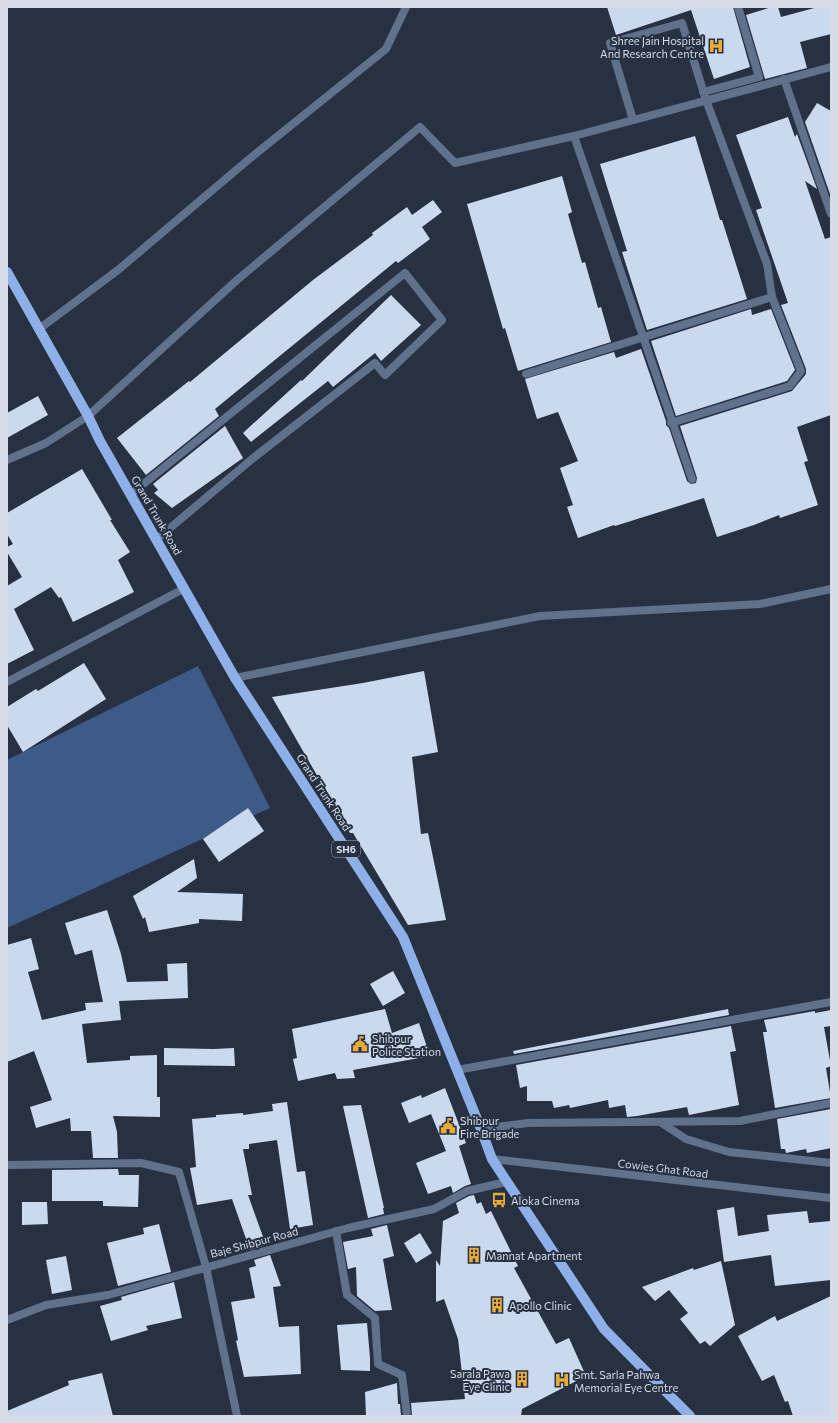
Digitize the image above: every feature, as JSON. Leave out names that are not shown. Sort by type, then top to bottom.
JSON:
[{"type":"main road","name":"Grand Trunk Road","points":[[7,272],[88,416],[100,441],[235,678],[403,937],[492,1159],[604,1329],[690,1416]]},
{"type":"street","points":[[39,329],[118,270],[248,160],[386,49],[406,7]]},
{"type":"street","points":[[703,92],[759,77],[738,7]]},
{"type":"street","points":[[634,120],[610,43],[682,23],[703,92],[767,264],[772,297],[800,372],[790,386],[672,423]]},
{"type":"street","points":[[7,460],[46,443],[88,416],[237,280],[420,127],[455,163],[574,136],[831,67]]},
{"type":"street","points":[[784,79],[831,214]]},
{"type":"street","points":[[574,136],[642,338],[692,479]]},
{"type":"street","points":[[131,494],[405,273],[442,320],[385,375],[375,363],[252,459],[157,539]]},
{"type":"street","points":[[526,374],[772,297]]},
{"type":"street","points":[[7,682],[185,588]]},
{"type":"street","points":[[235,678],[540,616],[760,604],[831,589]]},
{"type":"street","points":[[457,1070],[831,1002]]},
{"type":"street","points":[[481,1129],[528,1123],[740,1121],[831,1103]]},
{"type":"street","points":[[660,1122],[686,1139],[729,1152],[831,1163]]},
{"type":"street","name":"Cowies Ghat Road","points":[[492,1159],[831,1198]]},
{"type":"street","points":[[7,1165],[141,1163],[179,1172],[206,1267],[237,1416]]},
{"type":"street","name":"Baje Shibpur Road","points":[[7,1320],[46,1305],[108,1295],[336,1231],[434,1209],[467,1191],[506,1182]]},
{"type":"street","points":[[336,1231],[347,1295],[375,1318],[378,1364],[402,1375],[407,1416]]},
{"type":"shaded area","points":[[198,666],[270,808],[7,928],[7,760]]},
{"type":"building","points":[[607,7],[733,7],[750,67],[714,79],[691,10],[616,35]]},
{"type":"building","points":[[772,7],[778,7],[781,17],[818,7],[831,7],[831,34],[800,42],[807,68],[765,79],[746,15]]},
{"type":"building","points":[[817,103],[831,111],[831,197],[805,122]]},
{"type":"building","points":[[788,117],[795,137],[797,134],[817,189],[805,181],[825,239],[831,237],[831,415],[797,427],[808,461],[804,462],[818,505],[780,518],[779,515],[717,537],[704,498],[615,526],[614,525],[578,538],[567,507],[573,505],[560,468],[578,461],[558,412],[537,419],[525,379],[614,352],[616,358],[641,349],[666,421],[666,425],[669,428],[687,481],[691,484],[696,483],[697,478],[680,426],[792,391],[806,374],[806,369],[781,305],[788,303],[756,210],[762,208],[736,135]]},
{"type":"building","points":[[695,136],[720,220],[722,220],[747,299],[647,330],[622,252],[627,251],[600,164]]},
{"type":"building","points":[[562,176],[572,212],[568,214],[582,263],[585,262],[598,308],[601,307],[611,342],[518,371],[505,328],[503,329],[467,204]]},
{"type":"building","points":[[433,200],[442,212],[422,227],[430,239],[398,263],[396,261],[215,409],[219,416],[146,475],[117,438],[189,381],[190,382],[313,280],[373,235],[372,233],[407,207],[412,215]]},
{"type":"building","points":[[391,295],[421,325],[381,361],[375,353],[333,387],[328,381],[251,442],[243,433],[301,380],[302,381]]},
{"type":"building","points":[[751,309],[752,315],[771,309],[795,370],[787,381],[676,416],[651,341]]},
{"type":"building","points":[[38,396],[48,415],[7,438],[7,413]]},
{"type":"building","points":[[225,426],[243,458],[172,508],[154,493],[158,490],[153,484]]},
{"type":"building","points":[[82,469],[112,520],[110,520],[130,552],[118,560],[134,592],[73,622],[61,597],[59,598],[51,587],[14,609],[34,650],[7,664],[7,586],[22,577],[7,552],[7,547],[13,544],[7,534],[7,513]]},
{"type":"building","points":[[84,663],[106,699],[23,752],[7,725],[7,707],[36,689],[38,691]]},
{"type":"building","points":[[424,671],[438,752],[412,757],[421,834],[428,833],[446,920],[408,925],[353,833],[350,833],[272,697],[363,683]]},
{"type":"building","points":[[248,808],[264,831],[219,862],[203,839]]},
{"type":"building","points":[[194,859],[197,878],[177,892],[243,894],[242,921],[199,919],[199,923],[149,932],[145,917],[143,919],[133,896]]},
{"type":"building","points":[[107,910],[121,954],[127,982],[168,981],[167,964],[187,963],[188,998],[119,1001],[121,1020],[82,1024],[87,1063],[130,1060],[130,1056],[157,1055],[157,1097],[160,1097],[160,1117],[113,1116],[117,1132],[118,1158],[93,1158],[91,1131],[71,1131],[70,1118],[36,1128],[30,1107],[52,1100],[34,1051],[7,1062],[7,945],[31,938],[39,969],[28,972],[42,1020],[86,1010],[85,1003],[103,1002],[92,950],[75,955],[65,923]]},
{"type":"building","points":[[393,971],[405,993],[383,1006],[370,984]]},
{"type":"building","name":"Shibpur Police Station","points":[[385,1009],[392,1033],[419,1023],[430,1056],[353,1070],[355,1078],[337,1079],[335,1073],[298,1081],[293,1059],[297,1058],[292,1029]]},
{"type":"building","points":[[728,1009],[729,1015],[514,1054],[513,1051]]},
{"type":"building","points":[[831,1010],[831,1026],[824,1027],[831,1066],[826,1068],[831,1098],[775,1108],[763,1032],[767,1032],[764,1020],[815,1011],[815,1013]]},
{"type":"building","points":[[731,1026],[736,1051],[730,1052],[739,1105],[689,1115],[687,1107],[627,1117],[625,1105],[609,1108],[608,1100],[570,1108],[569,1105],[554,1108],[552,1101],[527,1101],[527,1086],[520,1088],[516,1065]]},
{"type":"building","points":[[164,1048],[234,1048],[235,1066],[164,1065]]},
{"type":"building","points":[[445,1088],[466,1143],[459,1146],[471,1184],[453,1193],[451,1186],[428,1194],[416,1163],[446,1151],[431,1114],[409,1123],[401,1103],[421,1095],[422,1098]]},
{"type":"building","points":[[287,1102],[297,1172],[305,1171],[313,1225],[290,1229],[277,1140],[249,1144],[249,1149],[243,1149],[252,1195],[248,1195],[266,1245],[250,1250],[232,1199],[197,1205],[190,1168],[196,1167],[192,1119],[216,1117],[216,1115],[243,1113],[243,1115],[273,1111],[272,1104]]},
{"type":"building","points":[[361,1105],[384,1208],[384,1214],[368,1218],[343,1106]]},
{"type":"building","points":[[831,1109],[831,1148],[807,1153],[806,1149],[786,1153],[785,1149],[781,1149],[777,1119]]},
{"type":"building","points":[[118,1169],[119,1175],[139,1175],[138,1207],[103,1206],[103,1201],[52,1201],[52,1170]]},
{"type":"building","points":[[474,1195],[477,1204],[481,1202],[486,1214],[491,1211],[518,1266],[514,1268],[556,1344],[569,1338],[586,1376],[522,1409],[521,1416],[412,1416],[411,1403],[465,1399],[458,1339],[444,1299],[436,1302],[436,1260],[440,1266],[443,1221],[459,1213],[456,1203]]},
{"type":"building","points":[[22,1202],[47,1202],[48,1224],[22,1225]]},
{"type":"building","points":[[734,1207],[738,1236],[769,1231],[767,1215],[807,1211],[809,1223],[831,1221],[831,1280],[775,1286],[771,1255],[724,1262],[717,1210]]},
{"type":"building","points":[[159,1224],[171,1272],[118,1286],[107,1243],[144,1234],[143,1228]]},
{"type":"building","points":[[387,1225],[394,1256],[383,1259],[392,1310],[375,1311],[357,1296],[356,1267],[348,1269],[343,1242],[373,1236],[371,1229]]},
{"type":"building","points":[[420,1233],[432,1253],[416,1263],[404,1243]]},
{"type":"building","points":[[270,1255],[281,1286],[273,1287],[279,1327],[299,1326],[301,1374],[244,1377],[236,1341],[238,1340],[231,1302],[255,1298],[249,1268],[256,1266],[254,1260]]},
{"type":"building","points":[[66,1256],[72,1290],[52,1294],[46,1260]]},
{"type":"building","points":[[721,1261],[735,1325],[710,1346],[705,1341],[700,1344],[680,1319],[688,1313],[669,1290],[655,1301],[642,1287],[693,1268],[694,1270]]},
{"type":"building","points":[[174,1282],[182,1318],[146,1326],[148,1330],[111,1341],[100,1306],[122,1300],[121,1297]]},
{"type":"building","points":[[831,1296],[831,1416],[793,1416],[788,1401],[785,1402],[774,1375],[762,1381],[738,1336],[775,1316],[777,1321]]},
{"type":"building","points":[[367,1323],[370,1371],[341,1370],[337,1325]]},
{"type":"building","points":[[102,1373],[113,1416],[7,1416],[7,1411],[69,1385],[68,1381]]},
{"type":"building","points":[[397,1383],[398,1404],[400,1404],[401,1416],[366,1416],[365,1392]]},
{"type":"place","name":"Shree Jain Hospital And Research Centre","points":[[716,46]]},
{"type":"place","name":"Shibpur Police Station","points":[[360,1044]]},
{"type":"place","name":"Shibpur Fire Brigade","points":[[448,1126]]},
{"type":"place","name":"Aloka Cinema","points":[[499,1200]]},
{"type":"place","name":"Mannat Apartment","points":[[474,1255]]},
{"type":"place","name":"Apollo Clinic","points":[[497,1305]]},
{"type":"place","name":"Sarala Pawa Eye Clinic","points":[[522,1379]]},
{"type":"place","name":"Smt. Sarla Pahwa Memorial Eye Centre","points":[[562,1380]]}]
